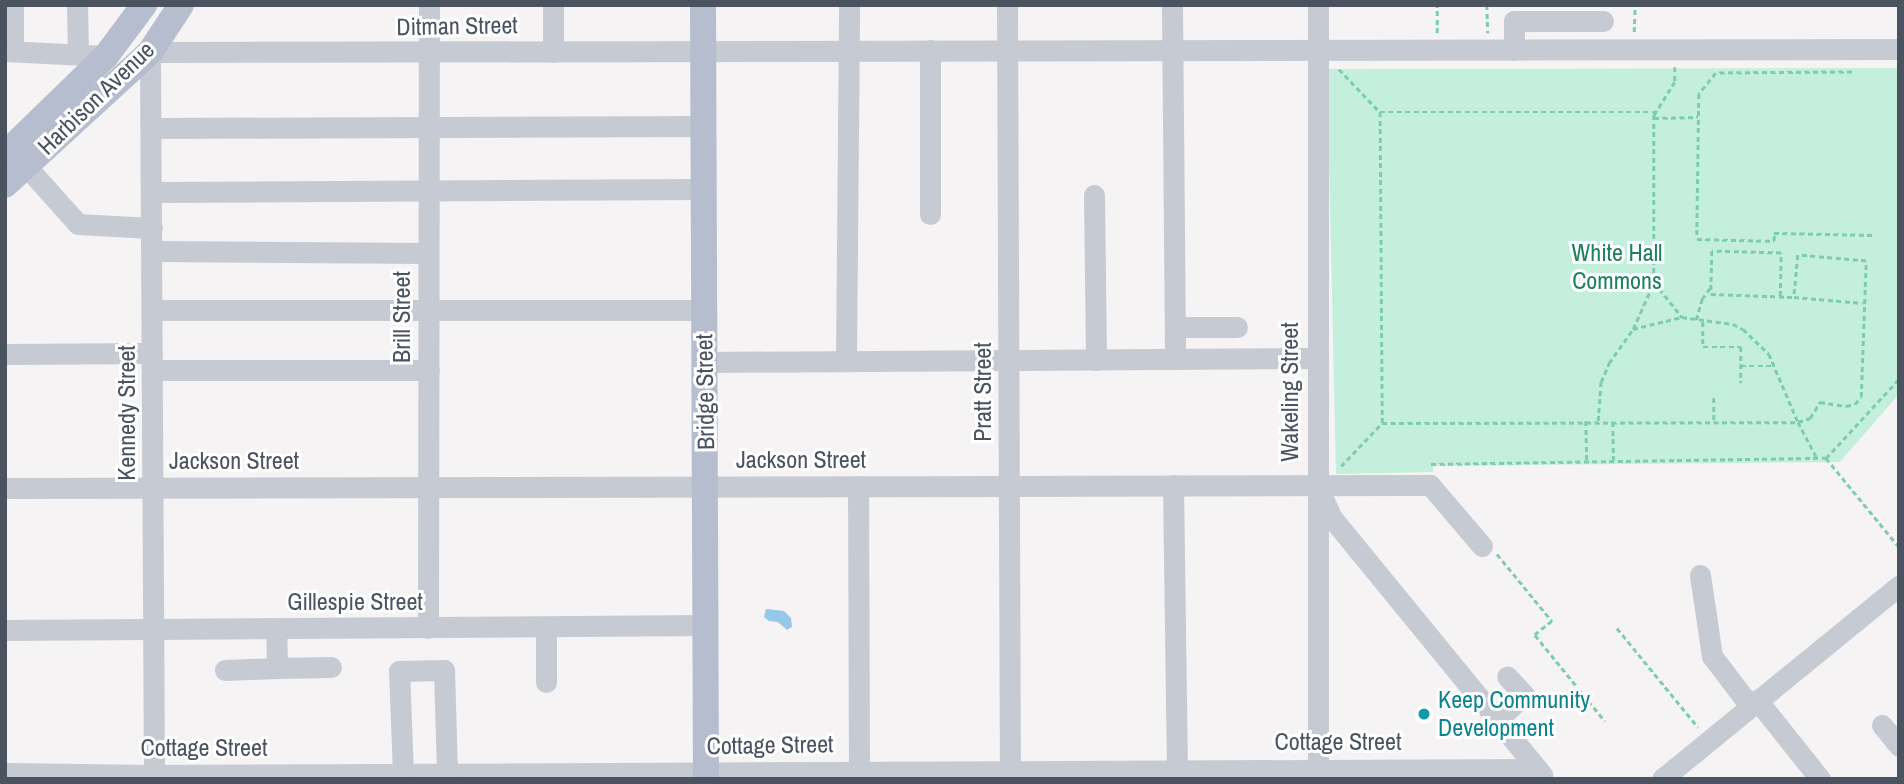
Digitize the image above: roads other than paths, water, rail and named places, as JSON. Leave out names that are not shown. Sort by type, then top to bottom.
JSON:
[{"type":"main road","name":"Harbison Avenue","points":[[5,185],[15,160],[106,56],[144,5]]},
{"type":"main road","name":"Bridge Street","points":[[703,5],[706,775]]},
{"type":"main road","name":"Harbison Avenue","points":[[15,160],[150,51],[174,8]]},
{"type":"main road","points":[[106,56],[150,51]]},
{"type":"street","points":[[13,5],[9,51],[106,56]]},
{"type":"street","points":[[77,5],[78,54]]},
{"type":"street","name":"Brill Street","points":[[428,628],[429,5]]},
{"type":"street","points":[[553,5],[553,52]]},
{"type":"street","points":[[846,361],[849,5]]},
{"type":"street","name":"Pratt Street","points":[[1007,5],[1010,774]]},
{"type":"street","points":[[1172,5],[1175,359]]},
{"type":"street","name":"Wakeling Street","points":[[1318,5],[1318,774]]},
{"type":"street","points":[[1514,50],[1514,13],[1603,13],[1604,50]]},
{"type":"street","points":[[1559,13],[1559,50]]},
{"type":"street","name":"Ditman Street","points":[[150,51],[429,54],[1172,48],[1899,49]]},
{"type":"street","points":[[930,50],[930,214]]},
{"type":"street","name":"Kennedy Street","points":[[150,51],[154,310],[154,775]]},
{"type":"street","points":[[152,128],[704,125]]},
{"type":"street","points":[[15,160],[78,224],[152,228]]},
{"type":"street","points":[[153,192],[704,189]]},
{"type":"street","points":[[1094,195],[1096,360]]},
{"type":"street","points":[[153,251],[429,253]]},
{"type":"street","points":[[154,310],[704,310]]},
{"type":"street","points":[[1175,327],[1237,327]]},
{"type":"street","points":[[5,354],[152,362],[429,370]]},
{"type":"street","points":[[706,362],[1317,358]]},
{"type":"street","points":[[1173,485],[1177,774]]},
{"type":"street","points":[[1316,485],[1332,518],[1541,774]]},
{"type":"street","name":"Jackson Street","points":[[5,488],[1430,485],[1489,549]]},
{"type":"street","points":[[858,486],[860,774]]},
{"type":"street","points":[[1700,575],[1712,656],[1820,779]]},
{"type":"street","points":[[1662,779],[1899,586]]},
{"type":"street","name":"Gillespie Street","points":[[5,631],[705,625]]},
{"type":"street","points":[[546,682],[547,627]]},
{"type":"street","points":[[276,629],[277,668]]},
{"type":"street","points":[[226,670],[331,667]]},
{"type":"street","points":[[403,774],[399,671],[444,670],[440,775]]},
{"type":"street","points":[[1497,720],[1524,695],[1507,676]]},
{"type":"street","points":[[1882,725],[1899,746]]},
{"type":"street","name":"Cottage Street","points":[[5,773],[310,776],[1541,774]]},
{"type":"water","points":[[766,609],[784,611],[791,618],[792,627],[787,630],[778,622],[769,621],[764,617]]},
{"type":"place","name":"Keep Community Development","points":[[1424,714]]},
{"type":"park label","name":"White Hall Commons","points":[[1617,267]]}]
